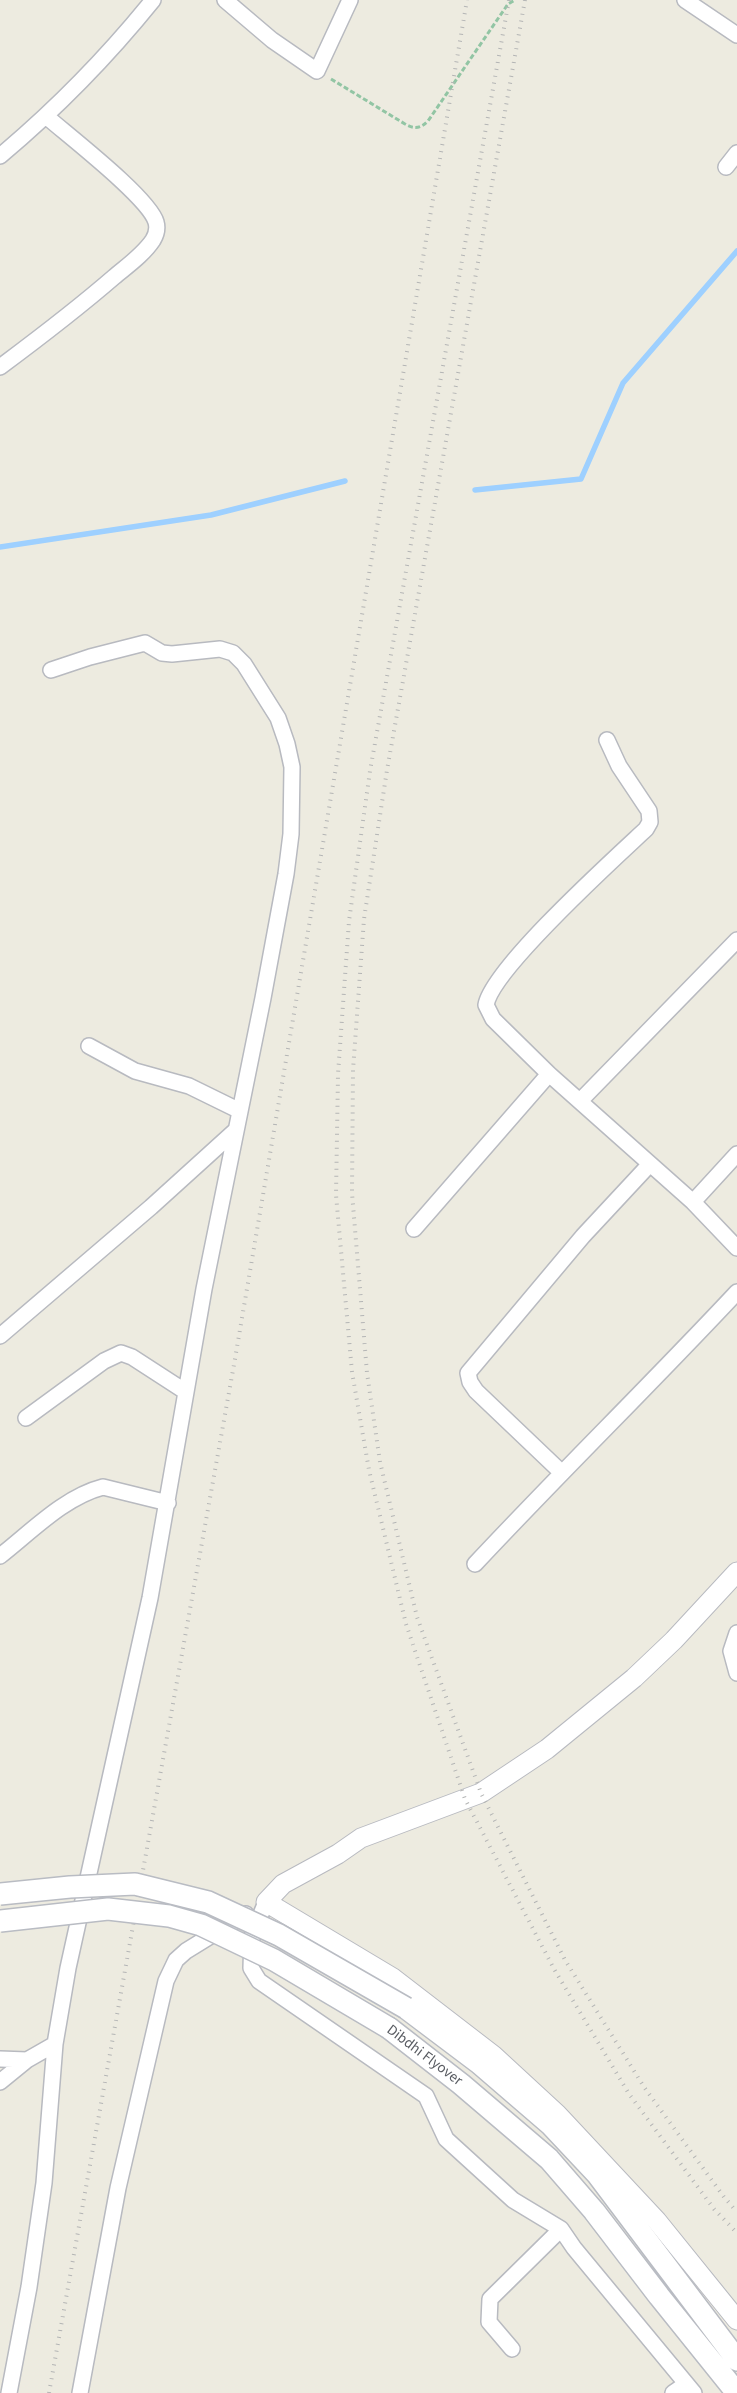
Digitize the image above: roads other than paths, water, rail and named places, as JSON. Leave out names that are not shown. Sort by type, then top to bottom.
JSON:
[{"type":"main road","name":"Dibdhi Flyover","points":[[0,1894],[70,1887],[136,1884],[208,1902],[279,1935],[406,2008],[486,2069],[550,2125],[597,2174],[737,2360]]},
{"type":"main road","name":"Dibdhi Flyover","points":[[0,1921],[108,1909],[169,1916],[201,1925],[274,1960],[389,2028],[461,2084],[549,2159],[594,2211],[737,2393]]},
{"type":"street","points":[[0,156],[47,117],[122,38],[154,0]]},
{"type":"street","points":[[225,0],[272,40],[318,71],[350,0]]},
{"type":"street","points":[[685,0],[737,35]]},
{"type":"street","points":[[0,367],[71,314],[141,254],[157,232],[157,224],[143,203],[118,178],[47,117]]},
{"type":"street","points":[[726,167],[737,153]]},
{"type":"street","points":[[9,2393],[29,2287],[44,2183],[55,2044],[68,1968],[150,1598],[204,1289],[263,998],[286,874],[291,834],[292,767],[287,744],[278,718],[244,664],[233,653],[220,649],[172,654],[162,653],[145,643],[90,657],[51,670]]},
{"type":"street","points":[[607,740],[619,766],[649,811],[650,822],[646,829],[541,932],[505,972],[487,999],[488,1012],[549,1074],[692,1202],[737,1248]]},
{"type":"street","points":[[580,1101],[737,940]]},
{"type":"street","points":[[89,1046],[135,1071],[189,1086],[240,1110]]},
{"type":"street","points":[[414,1229],[549,1074]]},
{"type":"street","points":[[0,1336],[152,1207],[236,1130]]},
{"type":"street","points":[[692,1202],[737,1154]]},
{"type":"street","points":[[561,1472],[476,1391],[470,1382],[468,1372],[583,1236],[650,1164]]},
{"type":"street","points":[[476,1564],[561,1472],[658,1376],[737,1292]]},
{"type":"street","points":[[26,1418],[104,1361],[121,1353],[132,1357],[186,1392]]},
{"type":"street","points":[[0,1556],[56,1512],[92,1490],[103,1487],[168,1503]]},
{"type":"street","points":[[80,2393],[118,2188],[166,1980],[176,1960],[196,1943],[266,1902],[283,1884],[338,1854],[360,1838],[481,1793],[547,1750],[634,1678],[737,1572]]},
{"type":"street","points":[[737,1632],[731,1651],[737,1673]]},
{"type":"street","points":[[266,1902],[252,1936],[251,1968],[260,1981],[426,2096],[446,2139],[512,2200],[561,2229],[574,2248],[690,2388],[673,2393]]},
{"type":"street","points":[[266,1902],[393,1978],[493,2054],[557,2114],[657,2221],[737,2320]]},
{"type":"street","points":[[0,2082],[26,2060],[55,2044]]},
{"type":"street","points":[[0,2059],[26,2060]]},
{"type":"street","points":[[512,2348],[489,2322],[490,2299],[561,2229]]},
{"type":"waterway","points":[[475,490],[581,479],[623,383],[737,251]]},
{"type":"waterway","points":[[0,547],[211,515],[345,481]]},
{"type":"railway","points":[[49,2393],[235,1359],[467,0]]},
{"type":"railway","points":[[509,0],[370,771],[349,921],[338,1074],[336,1195],[352,1372],[369,1470],[406,1624],[465,1799],[554,1969],[629,2094],[714,2209],[737,2233]]},
{"type":"railway","points":[[525,0],[387,770],[364,919],[353,1070],[352,1193],[367,1373],[380,1462],[417,1617],[481,1793],[565,1960],[644,2087],[737,2212]]}]
